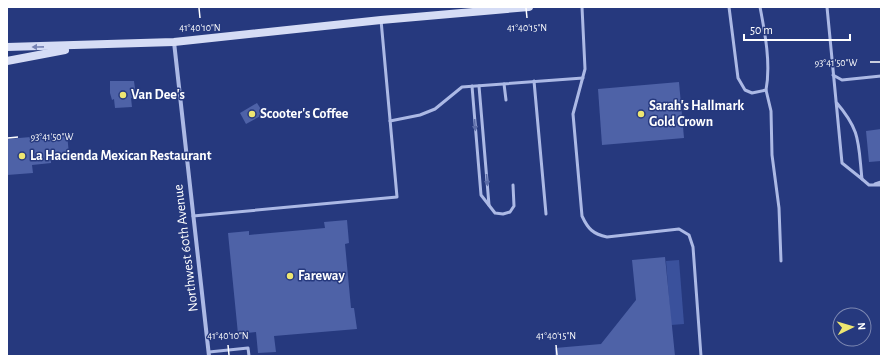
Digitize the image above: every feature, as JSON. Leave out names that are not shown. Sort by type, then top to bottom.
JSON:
[{"type":"main road","points":[[7,47],[91,46],[174,42],[381,20],[529,7]]},
{"type":"main road","points":[[7,61],[91,46]]},
{"type":"street","name":"Northwest 60th Avenue","points":[[174,42],[209,354]]},
{"type":"lane","points":[[582,7],[585,68],[573,114],[582,216],[587,228],[596,234],[607,237],[679,229],[683,230],[690,236],[693,247],[701,356]]},
{"type":"lane","points":[[729,7],[738,78],[745,90],[752,93],[766,90]]},
{"type":"lane","points":[[760,7],[764,25],[768,79],[766,90],[771,111],[772,155],[779,208],[781,261]]},
{"type":"lane","points":[[827,7],[842,163],[869,185],[881,184]]},
{"type":"lane","points":[[193,216],[397,197],[381,20]]},
{"type":"lane","points":[[833,74],[842,80],[881,76]]},
{"type":"lane","points":[[390,121],[420,115],[435,109],[462,87],[583,78]]},
{"type":"lane","points":[[534,81],[546,214]]},
{"type":"lane","points":[[504,84],[506,100]]},
{"type":"lane","points":[[472,86],[480,195],[495,213],[503,214],[510,212],[514,206],[513,185]]},
{"type":"lane","points":[[479,86],[489,206]]},
{"type":"lane","points":[[836,102],[850,118],[857,134],[862,179]]},
{"type":"lane","points":[[209,354],[248,348],[249,356]]},
{"type":"shaded area","points":[[679,260],[684,324],[671,325],[666,261]]},
{"type":"building","name":"Van Dee's","points":[[110,81],[134,81],[136,96],[131,98],[132,107],[115,108],[114,99],[112,100],[110,93]]},
{"type":"building","name":"Sarah's Hallmark Gold Crown","points":[[679,82],[684,138],[602,145],[598,89]]},
{"type":"building","name":"Scooter's Coffee","points":[[257,103],[264,114],[246,124],[240,113]]},
{"type":"building","points":[[881,129],[881,161],[869,162],[866,131]]},
{"type":"building","points":[[67,134],[69,154],[51,155],[51,163],[32,165],[33,173],[7,175],[7,139]]},
{"type":"building","name":"Fareway","points":[[347,220],[349,243],[345,244],[351,308],[354,308],[357,329],[274,336],[276,352],[258,353],[256,332],[238,334],[228,233],[249,231],[249,235],[325,228],[324,222]]},
{"type":"building","points":[[665,257],[675,356],[555,356],[555,348],[601,344],[636,300],[632,260]]},
{"type":"place","name":"Van Dee's","points":[[123,95]]},
{"type":"place","name":"Scooter's Coffee","points":[[252,114]]},
{"type":"place","name":"Sarah's Hallmark Gold Crown","points":[[641,114]]},
{"type":"place","name":"La Hacienda Mexican Restaurant","points":[[22,156]]},
{"type":"place","name":"Fareway","points":[[290,276]]}]
